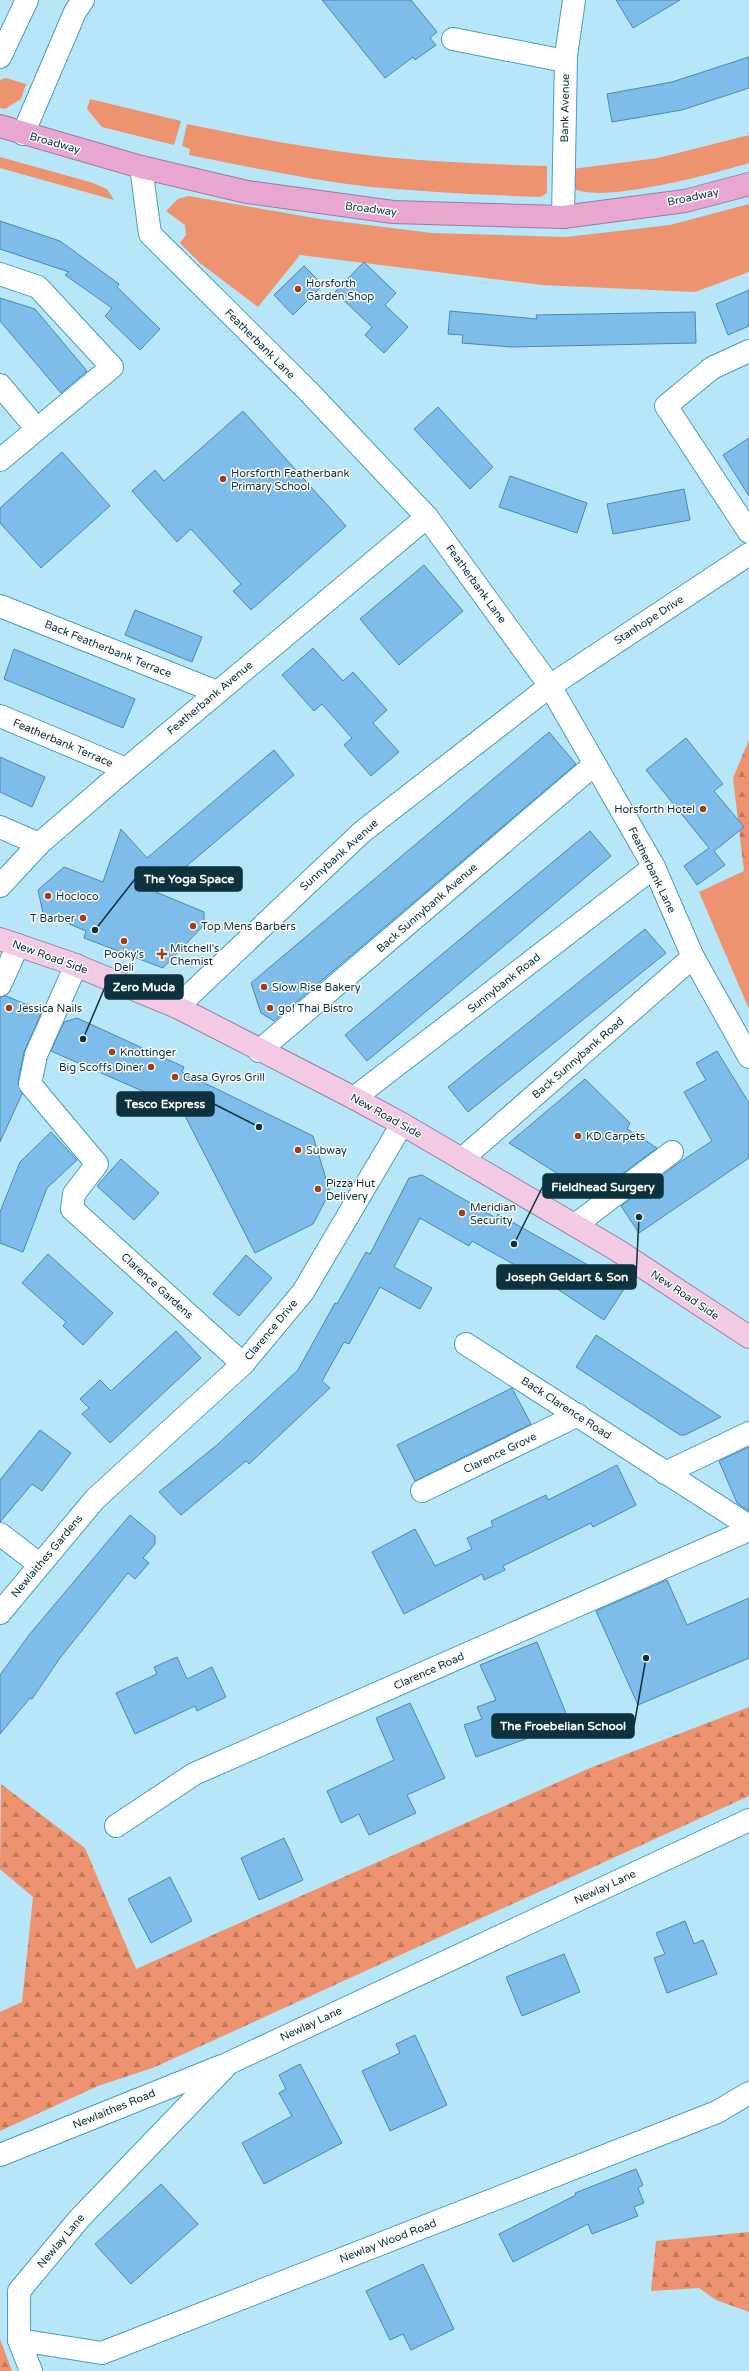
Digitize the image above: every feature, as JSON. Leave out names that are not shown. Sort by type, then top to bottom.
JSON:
[{"type":"highway","name":"Broadway","points":[[0,126],[23,134],[141,167],[247,192],[393,212],[563,217],[684,201],[749,184]]},
{"type":"main road","name":"New Road Side","points":[[9,942],[76,965],[177,1007],[354,1098],[402,1124],[617,1250],[749,1337]]},
{"type":"street","points":[[0,57],[27,0]]},
{"type":"street","points":[[23,134],[75,12],[83,0]]},
{"type":"street","name":"Bank Avenue","points":[[563,217],[565,61],[574,0]]},
{"type":"street","points":[[453,39],[565,61]]},
{"type":"street","name":"Featherbank Lane","points":[[141,167],[150,234],[309,392],[427,517],[550,686],[654,868],[693,957],[749,1057]]},
{"type":"street","points":[[0,274],[38,287],[112,367],[36,428],[0,460]]},
{"type":"street","points":[[749,351],[712,368],[666,406],[749,532]]},
{"type":"street","points":[[0,385],[36,428]]},
{"type":"street","name":"Featherbank Avenue","points":[[0,886],[39,844],[216,692],[427,517]]},
{"type":"street","name":"Stanhope Drive","points":[[550,686],[749,554]]},
{"type":"street","name":"Back Featherbank Terrace","points":[[0,606],[216,692]]},
{"type":"street","name":"Sunnybank Avenue","points":[[177,1007],[362,832],[550,686]]},
{"type":"street","name":"Featherbank Terrace","points":[[0,716],[126,769]]},
{"type":"street","name":"Back Sunnybank Avenue","points":[[260,1051],[595,764]]},
{"type":"street","points":[[0,828],[39,844]]},
{"type":"street","name":"Sunnybank Road","points":[[354,1098],[654,868]]},
{"type":"street","points":[[0,985],[9,942]]},
{"type":"street","name":"Back Sunnybank Road","points":[[462,1159],[693,957]]},
{"type":"street","name":"Clarence Gardens","points":[[76,965],[36,1055],[30,1084],[97,1164],[74,1194],[72,1209],[242,1364]]},
{"type":"street","name":"Clarence Drive","points":[[95,1499],[242,1364],[303,1292],[402,1124]]},
{"type":"street","points":[[575,1225],[651,1168],[663,1149]]},
{"type":"street","name":"Back Clarence Road","points":[[466,1344],[749,1526]]},
{"type":"street","name":"Clarence Grove","points":[[422,1491],[578,1415]]},
{"type":"street","points":[[665,1473],[749,1433]]},
{"type":"street","name":"Newlaithes Gardens","points":[[0,1613],[39,1564],[95,1499]]},
{"type":"street","name":"Clarence Road","points":[[116,1826],[194,1774],[749,1530]]},
{"type":"street","points":[[0,1534],[39,1564]]},
{"type":"street","name":"Newlay Lane","points":[[31,2371],[20,2340],[19,2291],[79,2219],[229,2063],[749,1820]]},
{"type":"street","name":"Newlaithes Road","points":[[0,2155],[229,2063]]},
{"type":"street","name":"Newlay Wood Road","points":[[20,2340],[102,2353],[717,2112],[749,2093]]},
{"type":"green space","points":[[6,78],[26,84],[21,99],[5,109],[0,108],[0,80]]},
{"type":"green space","points":[[90,99],[181,121],[174,145],[102,127],[87,109]]},
{"type":"green space","points":[[187,124],[299,145],[366,155],[434,161],[547,166],[547,193],[541,197],[371,187],[325,181],[257,169],[189,155],[190,149],[182,146]]},
{"type":"green space","points":[[749,135],[749,163],[686,180],[631,190],[607,193],[587,192],[573,188],[572,169],[658,158]]},
{"type":"green space","points":[[0,157],[90,182],[107,189],[114,200],[0,168]]},
{"type":"green space","points":[[189,196],[320,219],[432,233],[566,237],[670,225],[749,204],[749,272],[695,292],[542,285],[300,255],[258,307],[200,263],[180,243],[186,235],[185,225],[166,211],[178,199]]},
{"type":"green space","points":[[749,740],[749,879],[744,871],[733,778]]},
{"type":"green space","points":[[744,871],[749,879],[749,1009],[699,892]]},
{"type":"green space","points":[[749,1707],[749,1796],[155,2067],[98,2086],[0,2131],[0,2012],[22,2002],[33,1897],[0,1869],[1,1784],[85,1848],[136,1969],[590,1768]]},
{"type":"green space","points":[[749,2232],[749,2312],[716,2300],[699,2288],[651,2291],[656,2241]]},
{"type":"green space","points":[[0,2339],[12,2371],[0,2371]]},
{"type":"building","points":[[322,0],[411,0],[437,32],[430,38],[436,45],[415,60],[413,57],[385,78]]},
{"type":"building","points":[[616,0],[680,0],[633,28]]},
{"type":"building","points":[[749,57],[749,88],[682,110],[612,122],[607,94],[672,82]]},
{"type":"building","points":[[0,221],[60,241],[119,284],[117,287],[160,329],[140,350],[105,316],[112,308],[65,275],[69,272],[0,249]]},
{"type":"building","points":[[364,262],[396,293],[385,305],[408,327],[384,353],[365,335],[372,327],[335,292]]},
{"type":"building","points":[[304,266],[323,285],[293,315],[274,295]]},
{"type":"building","points":[[749,290],[749,326],[728,335],[716,304]]},
{"type":"building","points":[[0,298],[35,309],[87,371],[61,393],[0,321]]},
{"type":"building","points":[[450,311],[537,319],[536,315],[695,312],[696,343],[511,347],[462,343],[463,335],[448,334]]},
{"type":"building","points":[[438,407],[493,467],[470,489],[414,429]]},
{"type":"building","points":[[243,411],[346,526],[251,610],[233,591],[241,584],[191,529],[177,542],[132,491],[155,470],[164,481]]},
{"type":"building","points":[[749,438],[749,496],[723,455]]},
{"type":"building","points":[[62,452],[110,506],[41,568],[0,523],[0,508]]},
{"type":"building","points":[[510,476],[587,503],[577,533],[499,507]]},
{"type":"building","points":[[684,489],[690,520],[613,534],[607,504]]},
{"type":"building","points":[[424,565],[463,611],[399,665],[360,619]]},
{"type":"building","points":[[135,610],[202,637],[192,662],[125,635]]},
{"type":"building","points":[[313,648],[343,681],[353,672],[387,710],[373,723],[399,752],[371,776],[344,745],[352,738],[322,704],[314,711],[282,675]]},
{"type":"building","points":[[14,649],[135,699],[123,728],[4,679]]},
{"type":"building","points":[[549,732],[576,764],[274,1021],[261,1013],[251,983]]},
{"type":"building","name":"Horsforth Hotel","points":[[686,738],[723,784],[714,791],[744,827],[714,851],[725,865],[697,885],[684,866],[709,848],[646,770]]},
{"type":"building","points":[[274,750],[294,775],[156,892],[204,912],[204,925],[163,968],[84,938],[86,931],[43,913],[38,890],[64,867],[103,882],[121,829],[147,858]]},
{"type":"building","points":[[0,757],[45,777],[32,807],[0,792]]},
{"type":"building","points":[[590,831],[611,856],[367,1061],[345,1035]]},
{"type":"building","points":[[645,929],[666,953],[468,1112],[448,1087]]},
{"type":"building","points":[[6,996],[42,1011],[24,1052],[18,1082],[22,1094],[0,1142],[0,997]]},
{"type":"building","points":[[77,1018],[184,1067],[182,1072],[313,1136],[330,1192],[313,1224],[255,1253],[181,1108],[51,1051],[64,1022]]},
{"type":"building","points":[[717,1051],[749,1103],[749,1158],[639,1233],[621,1206],[680,1162],[712,1141],[684,1092],[706,1080],[696,1063]]},
{"type":"building","name":"KD Carpets","points":[[585,1079],[630,1123],[627,1129],[657,1148],[606,1186],[603,1182],[588,1193],[509,1143]]},
{"type":"building","points":[[51,1132],[77,1160],[47,1188],[23,1252],[0,1243],[0,1212],[20,1162]]},
{"type":"building","points":[[121,1159],[159,1193],[134,1220],[97,1186]]},
{"type":"building","points":[[422,1175],[496,1218],[498,1214],[588,1265],[624,1289],[604,1320],[532,1272],[531,1274],[472,1241],[469,1246],[420,1218],[394,1267],[432,1288],[420,1309],[380,1287],[349,1344],[344,1342],[322,1381],[330,1388],[249,1464],[246,1461],[181,1515],[159,1492],[217,1445],[298,1370],[335,1303],[337,1304],[366,1252],[370,1254],[409,1178]]},
{"type":"building","points":[[48,1254],[113,1313],[83,1345],[63,1326],[66,1322],[22,1283]]},
{"type":"building","points":[[246,1255],[272,1278],[239,1316],[213,1294]]},
{"type":"building","points":[[176,1331],[201,1358],[110,1443],[82,1414],[89,1408],[80,1399],[100,1380],[111,1391]]},
{"type":"building","points":[[596,1335],[721,1417],[685,1435],[680,1435],[576,1367]]},
{"type":"building","points":[[512,1388],[531,1424],[415,1481],[397,1445]]},
{"type":"building","points":[[40,1430],[71,1453],[42,1491],[32,1484],[0,1522],[0,1480]]},
{"type":"building","points":[[749,1447],[749,1511],[737,1503],[719,1461]]},
{"type":"building","points":[[617,1465],[636,1505],[593,1527],[591,1523],[503,1566],[505,1570],[484,1580],[482,1574],[404,1614],[372,1552],[415,1529],[435,1566],[472,1549],[467,1538],[493,1526],[491,1521],[546,1495],[548,1500]]},
{"type":"building","points":[[130,1515],[155,1536],[155,1544],[143,1558],[149,1563],[135,1579],[128,1573],[60,1658],[32,1699],[30,1698],[0,1734],[0,1675],[29,1635]]},
{"type":"building","points":[[667,1580],[687,1625],[749,1598],[749,1658],[638,1705],[596,1611]]},
{"type":"building","points":[[537,1642],[570,1723],[476,1757],[464,1725],[482,1719],[477,1707],[496,1700],[480,1665]]},
{"type":"building","points":[[177,1657],[187,1679],[212,1667],[226,1697],[197,1711],[195,1706],[135,1734],[116,1693],[157,1674],[154,1667]]},
{"type":"building","points":[[410,1703],[445,1778],[407,1795],[416,1813],[369,1835],[359,1814],[341,1823],[327,1791],[394,1760],[376,1718]]},
{"type":"building","points":[[284,1838],[303,1880],[259,1900],[241,1858]]},
{"type":"building","points":[[170,1877],[192,1921],[151,1943],[128,1899]]},
{"type":"building","points":[[685,1921],[694,1944],[703,1940],[717,1974],[667,1993],[654,1958],[665,1954],[656,1933]]},
{"type":"building","points":[[564,1954],[580,1992],[522,2016],[506,1977]]},
{"type":"building","points":[[415,2035],[447,2105],[390,2131],[362,2071],[400,2053],[396,2044]]},
{"type":"building","points":[[300,2064],[342,2143],[264,2184],[242,2143],[292,2116],[279,2093],[286,2089],[279,2075]]},
{"type":"building","points":[[636,2169],[643,2185],[638,2188],[644,2203],[634,2207],[638,2216],[592,2234],[588,2224],[513,2262],[499,2234],[576,2195],[575,2193]]},
{"type":"building","points":[[161,2184],[198,2224],[131,2284],[95,2244]]},
{"type":"building","points":[[423,2264],[454,2329],[411,2350],[403,2334],[390,2340],[366,2291]]},
{"type":"place","name":"Horsforth Garden Shop","points":[[298,289]]},
{"type":"place","name":"Horsforth Featherbank Primary School","points":[[223,479]]},
{"type":"place","name":"Horsforth Hotel","points":[[703,809]]},
{"type":"place","name":"Hocloco","points":[[48,896]]},
{"type":"place","name":"T Barber","points":[[83,918]]},
{"type":"place","name":"Top Mens Barbers","points":[[193,926]]},
{"type":"place","name":"The Yoga Space","points":[[95,930]]},
{"type":"place","name":"Pooky's Deli","points":[[124,941]]},
{"type":"place","name":"Mitchell's Chemist","points":[[162,954]]},
{"type":"place","name":"Slow Rise Bakery","points":[[264,987]]},
{"type":"place","name":"Jessica Nails","points":[[9,1008]]},
{"type":"place","name":"go! Thai Bistro","points":[[270,1008]]},
{"type":"place","name":"Zero Muda","points":[[83,1039]]},
{"type":"place","name":"Knottinger","points":[[112,1052]]},
{"type":"place","name":"Big Scoffs Diner","points":[[151,1067]]},
{"type":"place","name":"Casa Gyros Grill","points":[[175,1077]]},
{"type":"place","name":"Tesco Express","points":[[259,1127]]},
{"type":"place","name":"KD Carpets","points":[[578,1136]]},
{"type":"place","name":"Subway","points":[[298,1150]]},
{"type":"place","name":"Pizza Hut Delivery","points":[[318,1189]]},
{"type":"place","name":"Meridian Security","points":[[462,1213]]},
{"type":"place","name":"Joseph Geldart & Son","points":[[639,1217]]},
{"type":"place","name":"Fieldhead Surgery","points":[[514,1244]]},
{"type":"place","name":"The Froebelian School","points":[[646,1658]]}]
